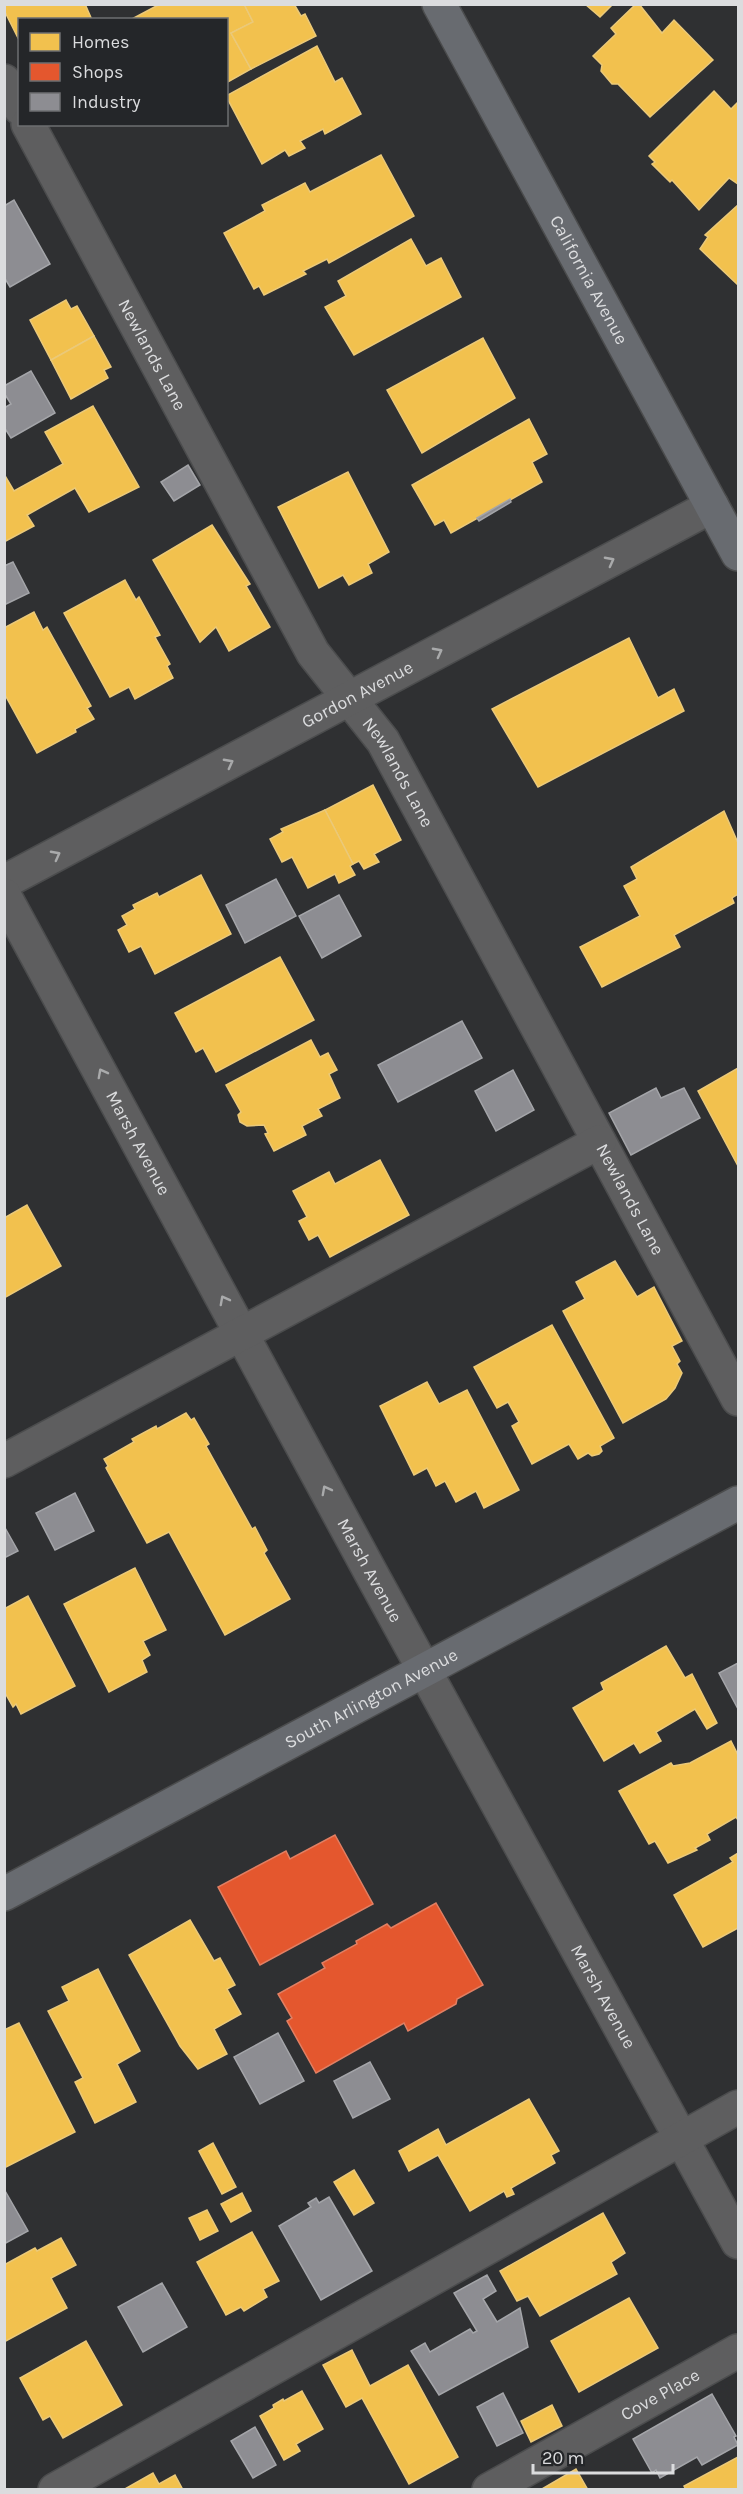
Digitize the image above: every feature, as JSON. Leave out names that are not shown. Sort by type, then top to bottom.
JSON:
[{"type":"main road","name":"California Avenue","points":[[439,4],[738,554]]},
{"type":"main road","name":"South Arlington Avenue","points":[[4,1894],[738,1503]]},
{"type":"street","points":[[4,81],[18,105]]},
{"type":"street","name":"Newlands Lane","points":[[29,126],[313,653],[383,741],[738,1399]]},
{"type":"street","name":"Gordon Avenue","points":[[4,882],[712,506]]},
{"type":"street","name":"Marsh Avenue","points":[[4,896],[371,1573],[738,2242]]},
{"type":"street","points":[[4,1461],[599,1142]]},
{"type":"street","points":[[55,2490],[738,2107]]},
{"type":"street","name":"Cove Place","points":[[489,2490],[738,2351]]},
{"type":"building: Homes","points":[[4,4],[85,4],[91,18],[18,18],[18,38],[4,10]]},
{"type":"building: Homes","points":[[160,4],[244,4],[253,22],[231,33],[251,69],[228,82],[228,18],[134,18]]},
{"type":"building: Homes","points":[[244,4],[294,4],[301,16],[305,14],[316,36],[251,69],[231,33],[253,22]]},
{"type":"building: Homes","points":[[585,4],[613,4],[600,17]]},
{"type":"building: Homes","points":[[636,4],[639,4],[662,33],[674,20],[713,60],[650,117],[618,84],[612,84],[601,71],[602,65],[593,56],[616,34],[611,28]]},
{"type":"building: Homes","points":[[317,46],[335,82],[342,78],[361,114],[325,134],[323,129],[300,141],[305,148],[289,156],[285,150],[262,164],[228,100],[228,95]]},
{"type":"building: Homes","points":[[714,91],[731,109],[738,102],[738,184],[729,178],[699,210],[672,180],[670,182],[652,164],[655,162],[649,156]]},
{"type":"building: Homes","points":[[381,155],[414,216],[329,263],[327,259],[303,271],[306,274],[264,295],[259,286],[254,289],[224,233],[265,211],[262,205],[305,183],[310,192]]},
{"type":"building: Homes","points":[[738,205],[738,285],[700,249],[708,237],[705,235]]},
{"type":"building: Homes","points":[[411,239],[426,266],[441,258],[461,297],[354,355],[325,307],[346,296],[338,281]]},
{"type":"building: Homes","points":[[66,300],[71,309],[77,306],[94,336],[51,360],[30,320]]},
{"type":"building: Homes","points":[[94,336],[111,367],[104,370],[108,378],[71,399],[51,360]]},
{"type":"building: Homes","points":[[483,338],[515,398],[422,453],[387,390]]},
{"type":"building: Homes","points":[[93,406],[139,487],[89,512],[75,488],[27,515],[34,526],[4,542],[4,474],[14,491],[63,464],[45,432]]},
{"type":"building: Homes","points":[[529,419],[547,454],[532,462],[542,482],[451,533],[444,520],[435,525],[412,485]]},
{"type":"building: Homes","points":[[348,472],[389,552],[368,564],[372,573],[349,585],[343,575],[319,588],[278,507]]},
{"type":"building: Homes","points":[[212,525],[250,584],[246,586],[270,627],[229,651],[216,627],[200,642],[153,560]]},
{"type":"building: Homes","points":[[125,580],[136,600],[139,597],[160,635],[155,637],[170,664],[167,666],[173,678],[135,699],[129,687],[110,697],[64,613]]},
{"type":"building: Homes","points":[[34,612],[43,630],[47,627],[91,706],[87,708],[94,719],[75,729],[76,732],[37,753],[4,693],[4,628]]},
{"type":"building: Homes","points":[[629,638],[658,698],[674,689],[684,711],[538,787],[492,709]]},
{"type":"building: Homes","points":[[373,785],[401,840],[374,854],[379,862],[364,869],[359,861],[353,864],[325,810]]},
{"type":"building: Homes","points":[[325,810],[353,864],[350,866],[355,875],[339,883],[335,874],[308,888],[292,857],[282,862],[270,839],[283,832],[281,829]]},
{"type":"building: Homes","points":[[724,811],[738,843],[738,894],[732,898],[734,903],[674,935],[680,947],[602,987],[580,947],[640,916],[624,886],[637,879],[631,867]]},
{"type":"building: Homes","points":[[201,875],[231,934],[155,974],[141,946],[129,952],[118,930],[127,925],[122,916],[135,909],[133,905],[157,893],[159,897]]},
{"type":"building: Homes","points":[[280,957],[314,1020],[216,1072],[203,1048],[196,1052],[175,1013]]},
{"type":"building: Homes","points":[[311,1040],[320,1057],[328,1053],[337,1070],[329,1074],[340,1098],[318,1109],[322,1116],[302,1126],[306,1135],[274,1151],[265,1134],[268,1133],[264,1125],[247,1126],[240,1122],[238,1115],[241,1112],[226,1085]]},
{"type":"building: Homes","points":[[738,1068],[738,1166],[698,1091]]},
{"type":"building: Homes","points":[[380,1160],[409,1215],[330,1257],[318,1235],[309,1240],[299,1221],[307,1217],[293,1191],[329,1172],[335,1184]]},
{"type":"building: Homes","points":[[27,1205],[61,1266],[4,1298],[4,1215],[6,1217]]},
{"type":"building: Homes","points":[[615,1261],[637,1297],[654,1287],[682,1341],[672,1346],[680,1361],[677,1364],[682,1373],[675,1388],[666,1399],[623,1423],[563,1311],[585,1299],[576,1282]]},
{"type":"building: Homes","points":[[552,1325],[614,1438],[600,1446],[602,1451],[599,1454],[592,1456],[588,1453],[578,1459],[569,1444],[532,1464],[512,1426],[519,1422],[508,1402],[497,1408],[474,1367]]},
{"type":"building: Homes","points":[[427,1382],[439,1404],[467,1390],[519,1490],[484,1508],[476,1491],[456,1502],[445,1481],[436,1486],[427,1468],[414,1475],[380,1406]]},
{"type":"building: Homes","points":[[186,1413],[191,1420],[194,1418],[209,1444],[206,1446],[252,1529],[255,1527],[267,1550],[264,1553],[290,1599],[225,1635],[169,1532],[147,1543],[106,1468],[108,1466],[104,1459],[134,1442],[132,1439],[156,1426],[157,1429]]},
{"type":"building: Homes","points":[[135,1568],[166,1630],[143,1641],[150,1655],[142,1660],[147,1672],[109,1692],[64,1604]]},
{"type":"building: Homes","points":[[28,1596],[75,1686],[21,1714],[16,1704],[13,1707],[4,1691],[4,1609]]},
{"type":"building: Homes","points":[[666,1646],[685,1678],[692,1674],[717,1723],[707,1729],[695,1709],[656,1732],[661,1741],[640,1753],[634,1743],[604,1761],[573,1708],[604,1690],[601,1683]]},
{"type":"building: Homes","points":[[731,1741],[738,1755],[738,1820],[736,1817],[707,1834],[710,1840],[695,1848],[697,1850],[668,1863],[655,1841],[649,1844],[619,1791],[671,1763],[673,1766],[690,1763]]},
{"type":"building: Homes","points":[[738,1853],[738,1928],[703,1947],[674,1895],[733,1862],[730,1858]]},
{"type":"building: Homes","points":[[190,1920],[214,1961],[220,1958],[235,1985],[227,1989],[241,2014],[214,2029],[227,2054],[198,2069],[180,2046],[129,1955]]},
{"type":"building: Homes","points":[[98,1969],[140,2051],[117,2064],[136,2102],[95,2123],[75,2082],[83,2078],[48,2011],[69,2001],[62,1987]]},
{"type":"building: Homes","points":[[19,2023],[75,2132],[4,2168],[4,2030]]},
{"type":"building: Homes","points":[[529,2099],[559,2151],[551,2155],[555,2163],[511,2188],[514,2194],[507,2197],[504,2191],[470,2211],[438,2155],[409,2171],[399,2151],[438,2129],[446,2145]]},
{"type":"building: Homes","points":[[213,2143],[236,2187],[222,2194],[199,2151]]},
{"type":"building: Homes","points":[[354,2170],[374,2203],[354,2215],[334,2182]]},
{"type":"building: Homes","points":[[242,2193],[251,2211],[231,2222],[221,2204]]},
{"type":"building: Homes","points":[[207,2210],[218,2231],[200,2240],[189,2218]]},
{"type":"building: Homes","points":[[603,2213],[625,2253],[611,2262],[617,2274],[540,2316],[528,2296],[517,2301],[500,2271]]},
{"type":"building: Homes","points":[[252,2232],[279,2281],[263,2289],[267,2297],[244,2311],[241,2307],[226,2315],[197,2262]]},
{"type":"building: Homes","points":[[61,2238],[76,2265],[51,2278],[67,2308],[4,2342],[4,2265],[35,2248],[37,2251]]},
{"type":"building: Homes","points":[[629,2298],[658,2348],[579,2392],[551,2341]]},
{"type":"building: Homes","points":[[86,2341],[122,2405],[63,2438],[50,2416],[43,2420],[20,2378]]},
{"type":"building: Homes","points":[[352,2350],[370,2386],[408,2365],[458,2457],[409,2484],[362,2398],[346,2407],[323,2365]]},
{"type":"building: Homes","points":[[302,2391],[323,2429],[296,2444],[300,2451],[284,2460],[260,2416],[274,2408],[273,2405],[283,2399],[284,2401]]},
{"type":"building: Homes","points":[[552,2405],[562,2426],[531,2442],[521,2421]]},
{"type":"building: Homes","points":[[738,2457],[738,2490],[686,2490],[684,2486]]},
{"type":"building: Homes","points":[[576,2469],[588,2490],[542,2489]]},
{"type":"building: Homes","points":[[153,2473],[159,2484],[175,2475],[183,2490],[123,2490]]},
{"type":"building: Shops","points":[[335,1835],[373,1904],[260,1965],[218,1887],[286,1851],[290,1859]]},
{"type":"building: Shops","points":[[436,1903],[483,1985],[457,1999],[456,2004],[408,2031],[404,2023],[316,2073],[287,2021],[292,2018],[278,1994],[325,1968],[322,1963],[357,1944],[356,1941],[387,1924],[391,1928]]},
{"type":"building: Industry","points":[[14,200],[50,264],[10,287],[4,277],[4,206]]},
{"type":"building: Industry","points":[[31,371],[55,413],[11,438],[4,427],[4,408],[11,404],[4,393],[4,386]]},
{"type":"building: Industry","points":[[188,465],[200,485],[174,501],[161,482]]},
{"type":"building: Industry","points":[[510,499],[511,502],[479,521],[477,518]]},
{"type":"building: Industry","points":[[13,562],[29,593],[4,605],[4,566]]},
{"type":"building: Industry","points":[[276,879],[296,916],[245,943],[226,905]]},
{"type":"building: Industry","points":[[339,895],[361,936],[322,958],[299,916]]},
{"type":"building: Industry","points":[[462,1021],[482,1058],[398,1102],[378,1065]]},
{"type":"building: Industry","points":[[513,1070],[534,1110],[496,1131],[475,1091]]},
{"type":"building: Industry","points":[[656,1088],[661,1098],[684,1088],[700,1118],[631,1155],[609,1113]]},
{"type":"building: Industry","points":[[75,1493],[94,1531],[55,1550],[36,1513]]},
{"type":"building: Industry","points":[[4,1526],[18,1551],[4,1558]]},
{"type":"building: Industry","points":[[738,1663],[738,1709],[719,1673]]},
{"type":"building: Industry","points":[[278,2033],[304,2081],[260,2104],[234,2057]]},
{"type":"building: Industry","points":[[370,2062],[390,2099],[353,2118],[334,2081]]},
{"type":"building: Industry","points":[[4,2189],[28,2231],[4,2244]]},
{"type":"building: Industry","points":[[329,2197],[372,2271],[321,2300],[279,2226],[311,2207],[308,2203],[316,2198],[319,2203]]},
{"type":"building: Industry","points":[[487,2275],[496,2291],[483,2299],[497,2322],[520,2308],[528,2347],[439,2395],[411,2351],[425,2343],[430,2352],[470,2329],[473,2333],[477,2331],[454,2293]]},
{"type":"building: Industry","points":[[162,2283],[187,2327],[143,2352],[118,2307]]},
{"type":"building: Industry","points":[[503,2393],[523,2433],[497,2446],[477,2407]]},
{"type":"building: Industry","points":[[712,2394],[736,2436],[734,2437],[738,2445],[702,2465],[697,2457],[660,2478],[656,2470],[652,2473],[633,2439]]},
{"type":"building: Industry","points":[[255,2427],[276,2465],[253,2478],[231,2441]]}]
